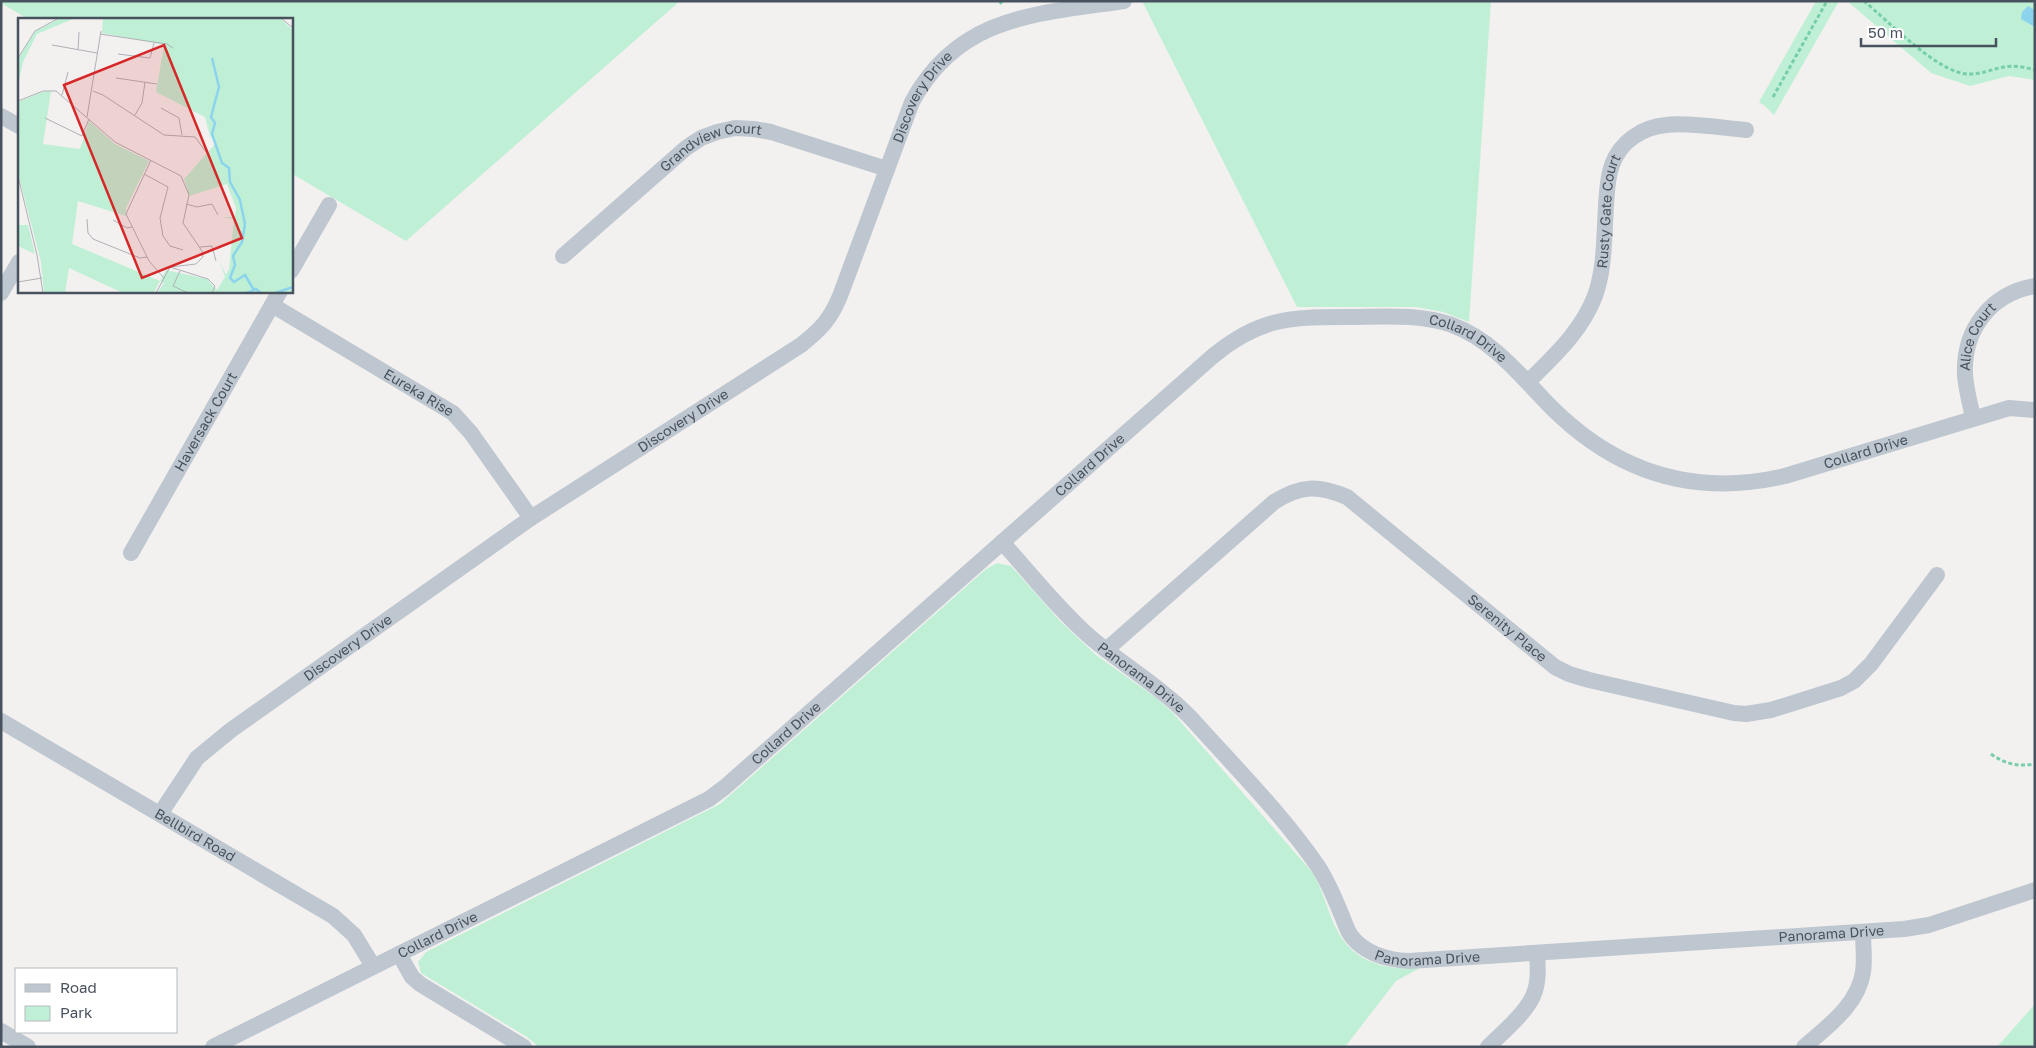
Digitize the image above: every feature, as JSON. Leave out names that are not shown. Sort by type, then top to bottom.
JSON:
[{"type":"street","name":"Discovery Drive","points":[[160,814],[186,773],[210,746],[531,518],[801,345],[824,326],[833,314],[912,102],[922,83],[934,67],[967,40],[988,29],[1012,21],[1048,13],[1124,1]]},
{"type":"street","points":[[1,116],[18,125]]},
{"type":"street","name":"Rusty Gate Court","points":[[1528,382],[1578,330],[1595,295],[1604,252],[1607,188],[1612,165],[1621,148],[1636,134],[1651,127],[1668,124],[1746,130]]},
{"type":"street","name":"Grandview Court","points":[[563,256],[686,148],[701,138],[716,132],[735,128],[771,132],[887,169]]},
{"type":"street","points":[[292,269],[329,205]]},
{"type":"street","points":[[1,293],[18,264]]},
{"type":"street","name":"Alice Court","points":[[1972,417],[1965,376],[1966,353],[1972,333],[1984,314],[2000,299],[2019,289],[2035,286]]},
{"type":"street","name":"Eureka Rise","points":[[276,298],[453,413],[471,433],[531,518]]},
{"type":"street","name":"Haversack Court","points":[[131,553],[276,298]]},
{"type":"street","name":"Collard Drive","points":[[213,1047],[709,799],[725,787],[1213,356],[1244,333],[1275,322],[1311,317],[1428,319],[1452,325],[1470,333],[1490,347],[1528,382],[1553,409],[1578,431],[1602,448],[1629,463],[1656,473],[1691,482],[1724,485],[1756,483],[1785,476],[1972,417],[2009,408],[2035,410]]},
{"type":"street","name":"Serenity Place","points":[[1106,650],[1274,502],[1290,492],[1310,488],[1330,490],[1347,497],[1555,667],[1569,674],[1589,680],[1734,713],[1746,714],[1771,710],[1840,688],[1854,681],[1871,664],[1937,575]]},
{"type":"street","name":"Panorama Drive","points":[[1002,542],[1071,620],[1106,650],[1176,702],[1294,835],[1325,877],[1350,936],[1361,946],[1378,956],[1409,961],[1904,929],[1929,925],[2035,890]]},
{"type":"street","name":"Bellbird Road","points":[[1,721],[333,916],[354,935],[374,966]]},
{"type":"street","points":[[1804,1047],[1839,1016],[1860,986],[1864,971],[1863,932]]},
{"type":"street","points":[[1488,1047],[1526,1007],[1534,995],[1538,975],[1537,953]]},
{"type":"street","points":[[399,954],[412,977],[420,984],[524,1047]]},
{"type":"street","points":[[1,1031],[28,1047]]},
{"type":"path","points":[[1773,97],[1827,1]]},
{"type":"path","points":[[1864,1],[1928,56],[1946,67],[1965,74],[1980,74],[2006,66],[2035,70]]},
{"type":"path","points":[[1991,754],[2010,764],[2023,766],[2035,764]]},
{"type":"green space","points":[[1,1],[680,1],[406,241],[292,174],[292,18],[26,18],[1,3]]},
{"type":"green space","points":[[1142,1],[1491,1],[1469,322],[1443,312],[1416,307],[1297,307]]},
{"type":"green space","points":[[1816,1],[1839,1],[1774,115],[1759,102]]},
{"type":"green space","points":[[1847,1],[2035,1],[2035,80],[2009,76],[1970,86],[1931,73]]},
{"type":"green space","points":[[997,563],[1011,566],[1060,621],[1096,655],[1155,697],[1172,712],[1312,872],[1336,928],[1351,949],[1371,962],[1383,966],[1407,969],[1420,968],[1396,981],[1345,1047],[539,1047],[527,1037],[421,973],[418,962],[426,952],[720,804],[985,570]]},
{"type":"green space","points":[[2035,1004],[2035,1047],[1997,1047]]},
{"type":"water","points":[[2028,6],[2035,10],[2035,27],[2021,19],[2022,12]]}]
